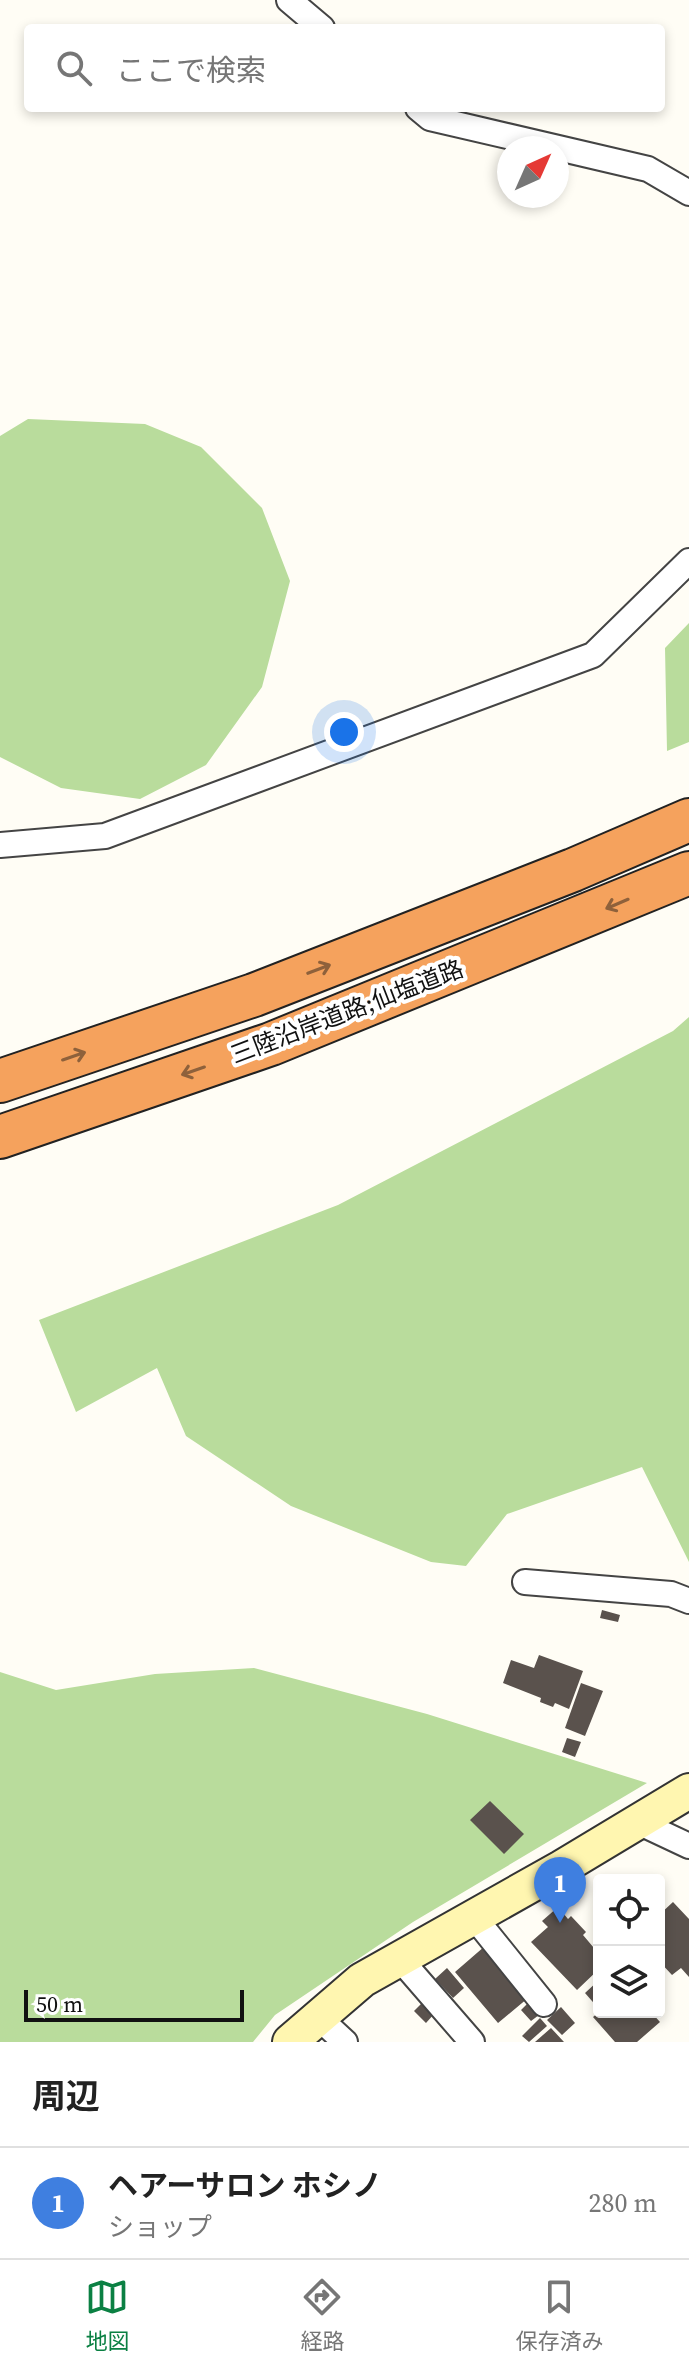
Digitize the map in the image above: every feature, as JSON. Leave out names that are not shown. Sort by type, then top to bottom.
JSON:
[{"type":"highway","name":"三陸沿岸道路;仙塩道路","points":[[0,1081],[254,995],[573,870],[689,820]]},
{"type":"highway","name":"三陸沿岸道路;仙塩道路","points":[[0,1137],[271,1044],[689,873]]},
{"type":"street","points":[[289,0],[317,24]]},
{"type":"street","points":[[423,112],[430,118],[648,169],[689,193]]},
{"type":"street","points":[[0,845],[105,836],[593,655],[689,561]]},
{"type":"street","points":[[525,1582],[671,1594],[689,1601]]},
{"type":"street","points":[[290,2042],[362,1980],[689,1791]]},
{"type":"street","points":[[638,1822],[689,1846]]},
{"type":"street","points":[[474,1917],[544,2004]]},
{"type":"street","points":[[400,1959],[472,2042]]},
{"type":"street","points":[[318,2017],[345,2042]]},
{"type":"green space","points":[[28,419],[145,424],[201,447],[262,508],[290,581],[262,687],[206,765],[140,799],[61,788],[0,757],[0,436]]},
{"type":"green space","points":[[689,623],[689,742],[667,751],[665,648]]},
{"type":"green space","points":[[689,1017],[689,1562],[642,1467],[507,1514],[466,1566],[431,1562],[291,1506],[186,1436],[157,1368],[76,1412],[39,1320],[338,1205],[673,1031]]},
{"type":"green space","points":[[254,1668],[427,1714],[647,1783],[413,1922],[275,2015],[253,2042],[0,2042],[0,1672],[56,1690],[155,1674]]},
{"type":"building","points":[[602,1610],[620,1615],[618,1622],[600,1618]]},
{"type":"building","points":[[539,1655],[583,1671],[569,1709],[555,1703],[553,1707],[540,1702],[541,1698],[503,1683],[511,1660],[534,1668]]},
{"type":"building","points":[[581,1683],[603,1691],[585,1736],[565,1728]]},
{"type":"building","points":[[567,1738],[581,1742],[575,1757],[562,1752]]},
{"type":"building","points":[[490,1801],[524,1834],[504,1854],[470,1820]]},
{"type":"building","points":[[673,1902],[689,1919],[689,1977],[681,1968],[672,1975],[665,1967],[665,1909]]},
{"type":"building","points":[[558,1907],[586,1932],[583,1935],[593,1947],[593,1975],[577,1990],[531,1942],[548,1927],[542,1921]]},
{"type":"building","points":[[485,1946],[528,1998],[498,2023],[455,1972]]},
{"type":"building","points":[[447,1968],[464,1988],[453,1998],[435,1979]]},
{"type":"building","points":[[593,1986],[593,2002],[585,1993]]},
{"type":"building","points":[[422,2003],[434,2014],[426,2023],[414,2011]]},
{"type":"building","points":[[528,2003],[539,2015],[531,2021],[521,2010]]},
{"type":"building","points":[[561,2007],[575,2023],[562,2035],[547,2020]]},
{"type":"building","points":[[540,2018],[547,2026],[529,2042],[522,2036]]},
{"type":"building","points":[[594,2018],[656,2018],[660,2022],[637,2042],[615,2042]]},
{"type":"building","points":[[551,2028],[564,2042],[535,2042]]},
{"type":"place","name":"ヘアーサロン ホシノ","points":[[560,1923]]}]
